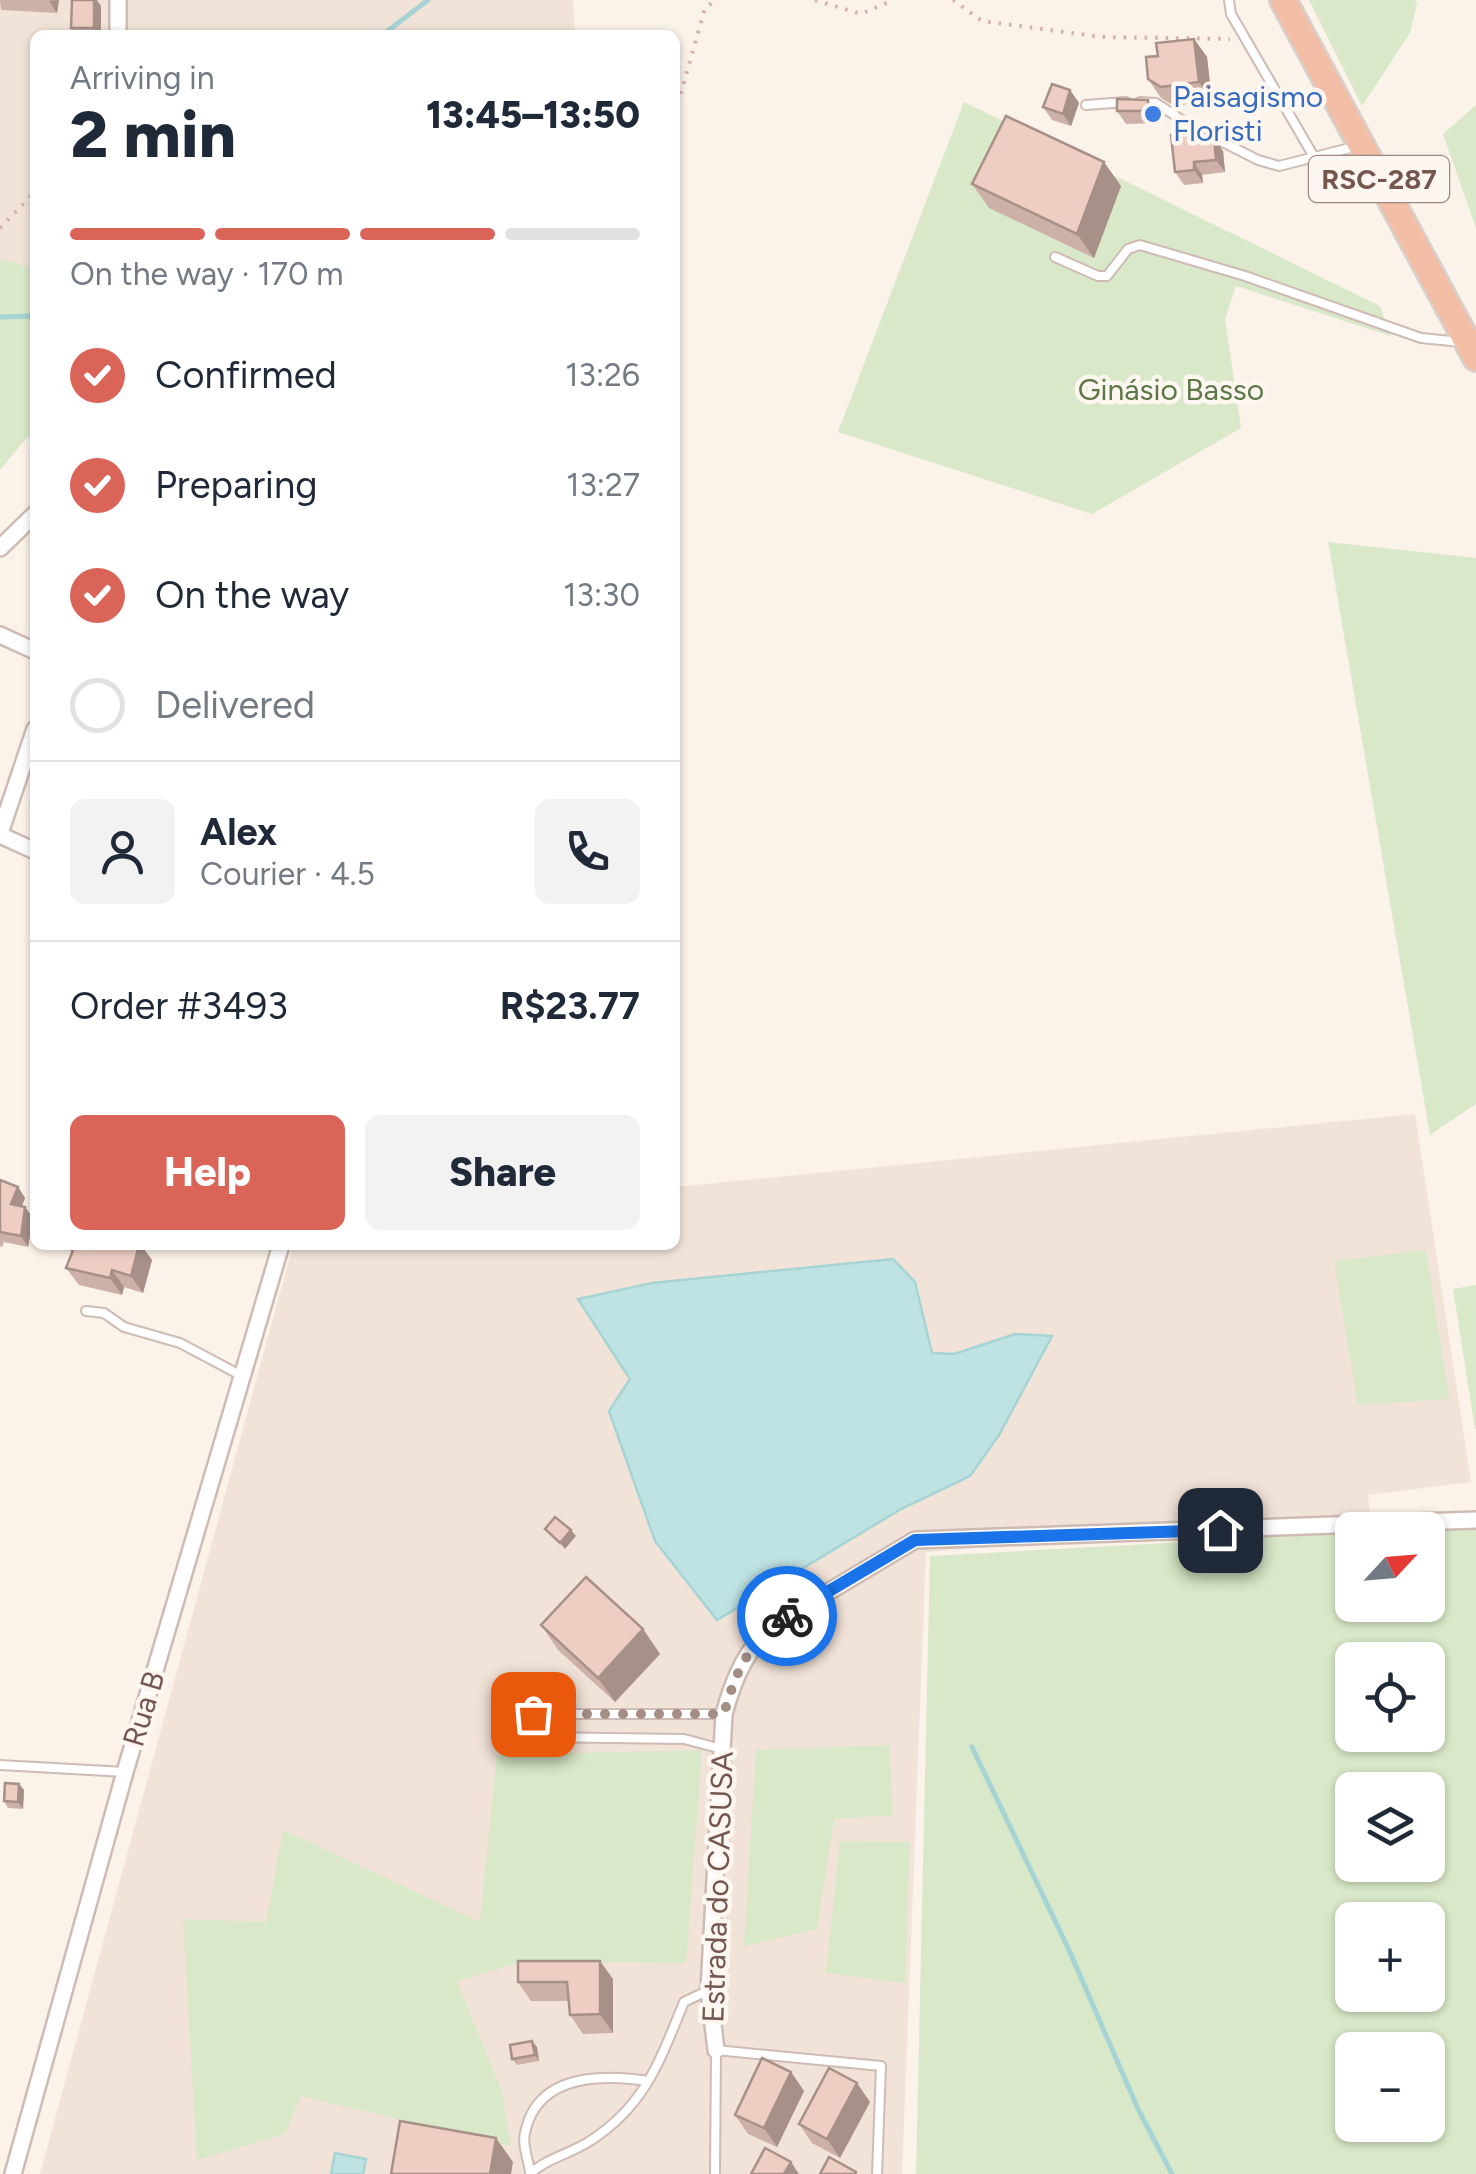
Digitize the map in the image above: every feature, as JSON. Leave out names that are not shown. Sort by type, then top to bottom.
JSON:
[{"type":"highway","name":"RSC-287","points":[[1282,0],[1472,350]]},
{"type":"street","points":[[118,0],[118,30]]},
{"type":"street","points":[[0,548],[30,519]]},
{"type":"street","points":[[0,635],[30,650]]},
{"type":"street","points":[[30,743],[0,834],[30,848]]},
{"type":"street","name":"Rua B","points":[[14,2174],[125,1772],[280,1250]]},
{"type":"street","name":"Estrada do CASUSA","points":[[716,2050],[709,1990],[724,1714],[732,1683],[759,1636],[915,1540],[1476,1520]]},
{"type":"lane","points":[[1229,0],[1231,14],[1314,157]]},
{"type":"lane","points":[[1086,105],[1156,103],[1174,118],[1258,160],[1279,166],[1361,146]]},
{"type":"lane","points":[[1055,258],[1107,276],[1128,249],[1140,244],[1421,338],[1472,350]]},
{"type":"lane","points":[[86,1311],[104,1313],[124,1327],[180,1343],[243,1376]]},
{"type":"lane","points":[[722,1750],[684,1738],[533,1737],[533,1714],[724,1714]]},
{"type":"lane","points":[[684,1714],[684,1738]]},
{"type":"lane","points":[[0,1765],[125,1772]]},
{"type":"lane","points":[[648,2081],[618,2077],[582,2079],[553,2089],[535,2108],[524,2135],[530,2172],[588,2142],[628,2112],[648,2081],[684,2002],[709,1990]]},
{"type":"lane","points":[[716,2174],[716,2050],[881,2066],[877,2174]]},
{"type":"path","points":[[680,96],[705,8],[716,0]]},
{"type":"path","points":[[814,0],[861,14],[893,0]]},
{"type":"path","points":[[954,0],[982,22],[1102,37],[1246,40]]},
{"type":"path","points":[[0,228],[30,197]]},
{"type":"shaded area","points":[[0,0],[573,0],[575,30],[30,30],[30,437],[0,451]]},
{"type":"shaded area","points":[[1415,1114],[1471,1482],[1368,1495],[1370,1512],[1335,1512],[1335,1520],[926,1552],[902,2174],[40,2174],[292,1250],[680,1250],[680,1187]]},
{"type":"green space","points":[[1309,0],[1415,0],[1417,4],[1410,33],[1362,106]]},
{"type":"green space","name":"Ginásio Basso","points":[[964,102],[1380,306],[1391,336],[1236,286],[1225,319],[1241,428],[1092,514],[838,432]]},
{"type":"green space","points":[[1476,105],[1476,228],[1443,134]]},
{"type":"green space","points":[[0,259],[30,268],[30,434],[0,470]]},
{"type":"green space","points":[[1328,542],[1476,558],[1476,1104],[1430,1135]]},
{"type":"green space","points":[[1426,1250],[1449,1399],[1358,1405],[1334,1261]]},
{"type":"green space","points":[[1476,1285],[1476,1429],[1475,1429],[1453,1289]]},
{"type":"green space","points":[[1476,1526],[1476,2174],[916,2174],[930,1556],[1335,1534],[1335,1622],[1445,1622],[1445,1528]]},
{"type":"green space","points":[[889,1745],[893,1815],[834,1819],[817,1929],[744,1946],[756,1750]]},
{"type":"green space","points":[[702,1750],[686,1963],[524,1961],[457,1981],[502,2092],[511,2146],[301,2096],[285,2134],[197,2160],[183,1919],[266,1922],[283,1830],[480,1922],[497,1755]]},
{"type":"green space","points":[[840,1841],[910,1842],[905,1983],[826,1973]]},
{"type":"water","points":[[893,1259],[915,1282],[932,1353],[954,1354],[1015,1334],[1052,1336],[999,1435],[970,1476],[901,1509],[717,1620],[655,1541],[609,1411],[630,1379],[578,1299],[652,1283]]},
{"type":"water","points":[[335,2153],[366,2159],[363,2174],[331,2174]]},
{"type":"building","points":[[72,0],[94,0],[94,28],[71,28]]},
{"type":"building","points":[[1194,39],[1199,82],[1161,87],[1148,79],[1146,57],[1158,56],[1156,43]]},
{"type":"building","points":[[1052,84],[1070,90],[1063,114],[1043,107]]},
{"type":"building","points":[[1117,99],[1148,100],[1148,111],[1117,111]]},
{"type":"building","points":[[1006,116],[1104,162],[1077,234],[972,184]]},
{"type":"building","points":[[1202,132],[1214,138],[1216,160],[1194,162],[1194,170],[1175,172],[1171,135]]},
{"type":"building","points":[[0,1180],[18,1187],[11,1204],[25,1207],[21,1236],[0,1232]]},
{"type":"building","points":[[73,1250],[138,1250],[131,1276],[112,1270],[110,1278],[66,1268]]},
{"type":"building","points":[[555,1517],[571,1530],[560,1543],[545,1529]]},
{"type":"building","points":[[586,1577],[643,1629],[598,1678],[541,1625]]},
{"type":"building","points":[[5,1783],[19,1784],[18,1802],[4,1801]]},
{"type":"building","points":[[518,1961],[600,1961],[600,2014],[570,2015],[567,1982],[518,1982]]},
{"type":"building","points":[[532,2041],[535,2055],[512,2059],[510,2045]]},
{"type":"building","points":[[762,2058],[791,2072],[764,2128],[735,2115]]},
{"type":"building","points":[[829,2068],[857,2083],[827,2139],[799,2124]]},
{"type":"building","points":[[400,2121],[496,2138],[490,2174],[391,2174]]},
{"type":"building","points":[[765,2148],[791,2162],[784,2174],[751,2174]]},
{"type":"building","points":[[829,2157],[856,2172],[855,2174],[820,2174]]},
{"type":"waterway","points":[[389,30],[428,0]]},
{"type":"waterway","points":[[0,317],[30,316]]},
{"type":"waterway","points":[[972,1747],[1069,1950],[1138,2109],[1172,2174]]},
{"type":"way so far","points":[[533,1714],[724,1714],[732,1683],[745,1657],[759,1636],[787,1616]]},
{"type":"place","name":"Paisagismo Floristi","points":[[1153,114]]},
{"type":"route","points":[[787,1616],[915,1540],[1220,1530]]}]
